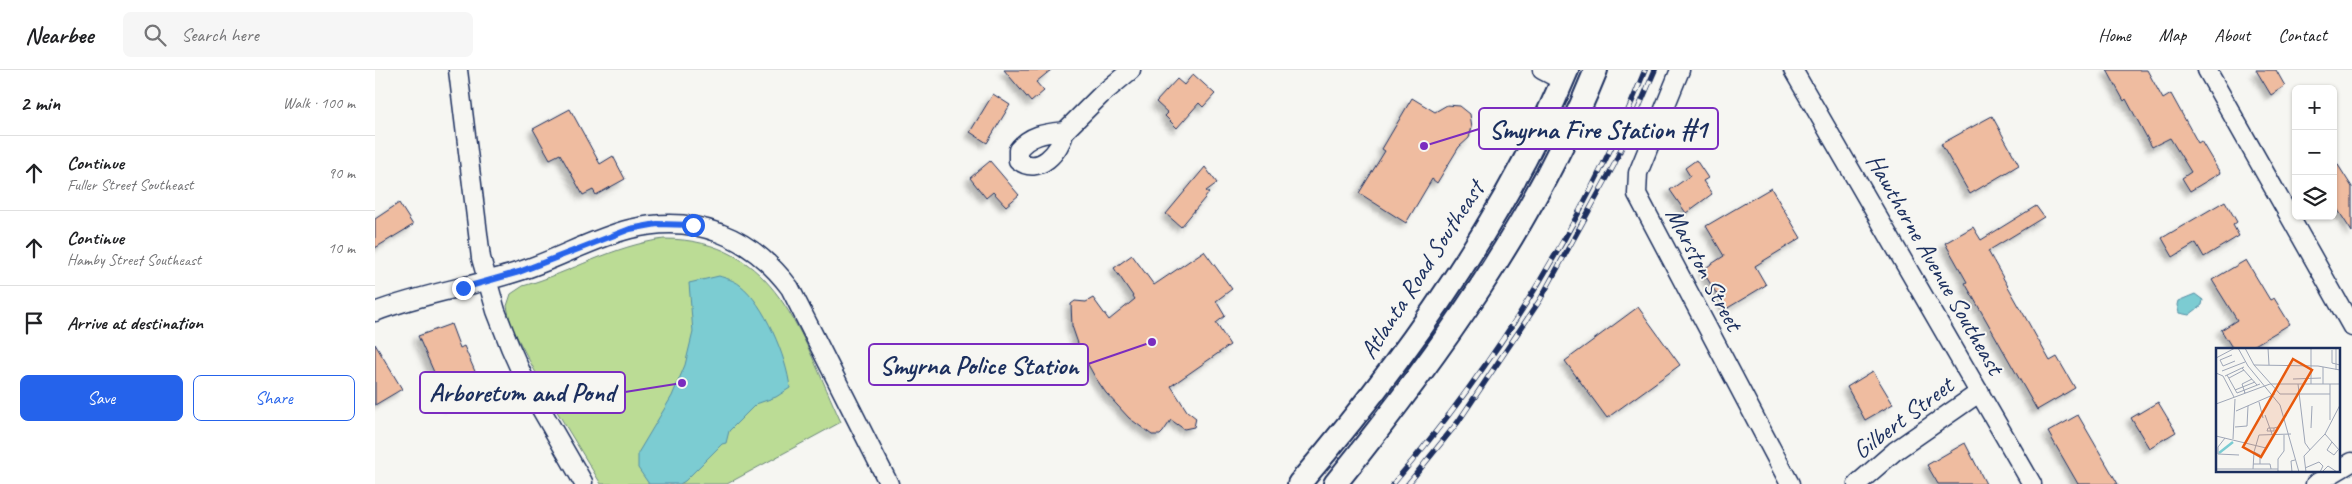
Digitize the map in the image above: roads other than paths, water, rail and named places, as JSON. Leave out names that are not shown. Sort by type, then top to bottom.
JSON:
[{"type":"main road","points":[[1335,484],[1426,366],[1502,252],[1560,150],[1596,70]]},
{"type":"main road","name":"Atlanta Road Southeast","points":[[1299,484],[1384,378],[1447,288],[1527,155],[1565,76]]},
{"type":"street","points":[[458,70],[481,258],[488,282],[510,347],[526,383],[583,482]]},
{"type":"street","points":[[1065,131],[1101,95],[1131,70]]},
{"type":"street","points":[[1542,70],[1565,76]]},
{"type":"street","name":"Marston Street","points":[[1680,70],[1638,172],[1637,194],[1790,484]]},
{"type":"street","name":"Hawthorne Avenue Southeast","points":[[1793,70],[2033,484]]},
{"type":"street","points":[[2207,70],[2352,327]]},
{"type":"street","points":[[375,312],[400,303],[488,282],[630,229],[657,224],[693,225],[725,234],[752,248],[776,269],[790,288],[889,484]]},
{"type":"street","name":"Gilbert Street","points":[[1857,484],[1895,451],[1979,392]]},
{"type":"street","points":[[2339,470],[2352,462]]},
{"type":"street","points":[[2315,484],[2335,472]]},
{"type":"water","points":[[719,276],[740,285],[758,304],[779,347],[790,388],[776,397],[756,404],[729,431],[726,443],[722,444],[685,481],[680,484],[649,484],[638,468],[638,453],[672,396],[685,365],[693,332],[689,283]]},
{"type":"water","points":[[2195,294],[2203,300],[2202,305],[2189,315],[2179,313],[2178,301]]},
{"type":"railway","points":[[1393,484],[1468,389],[1536,287],[1595,181],[1645,70]]},
{"type":"railway","points":[[1408,484],[1458,422],[1540,300],[1614,165],[1655,70]]},
{"type":"place","name":"Smyrna Fire Station #1","points":[[1424,146]]},
{"type":"place","name":"Smyrna Police Station","points":[[1152,342]]},
{"type":"place","name":"Arboretum and Pond","points":[[682,383]]}]
